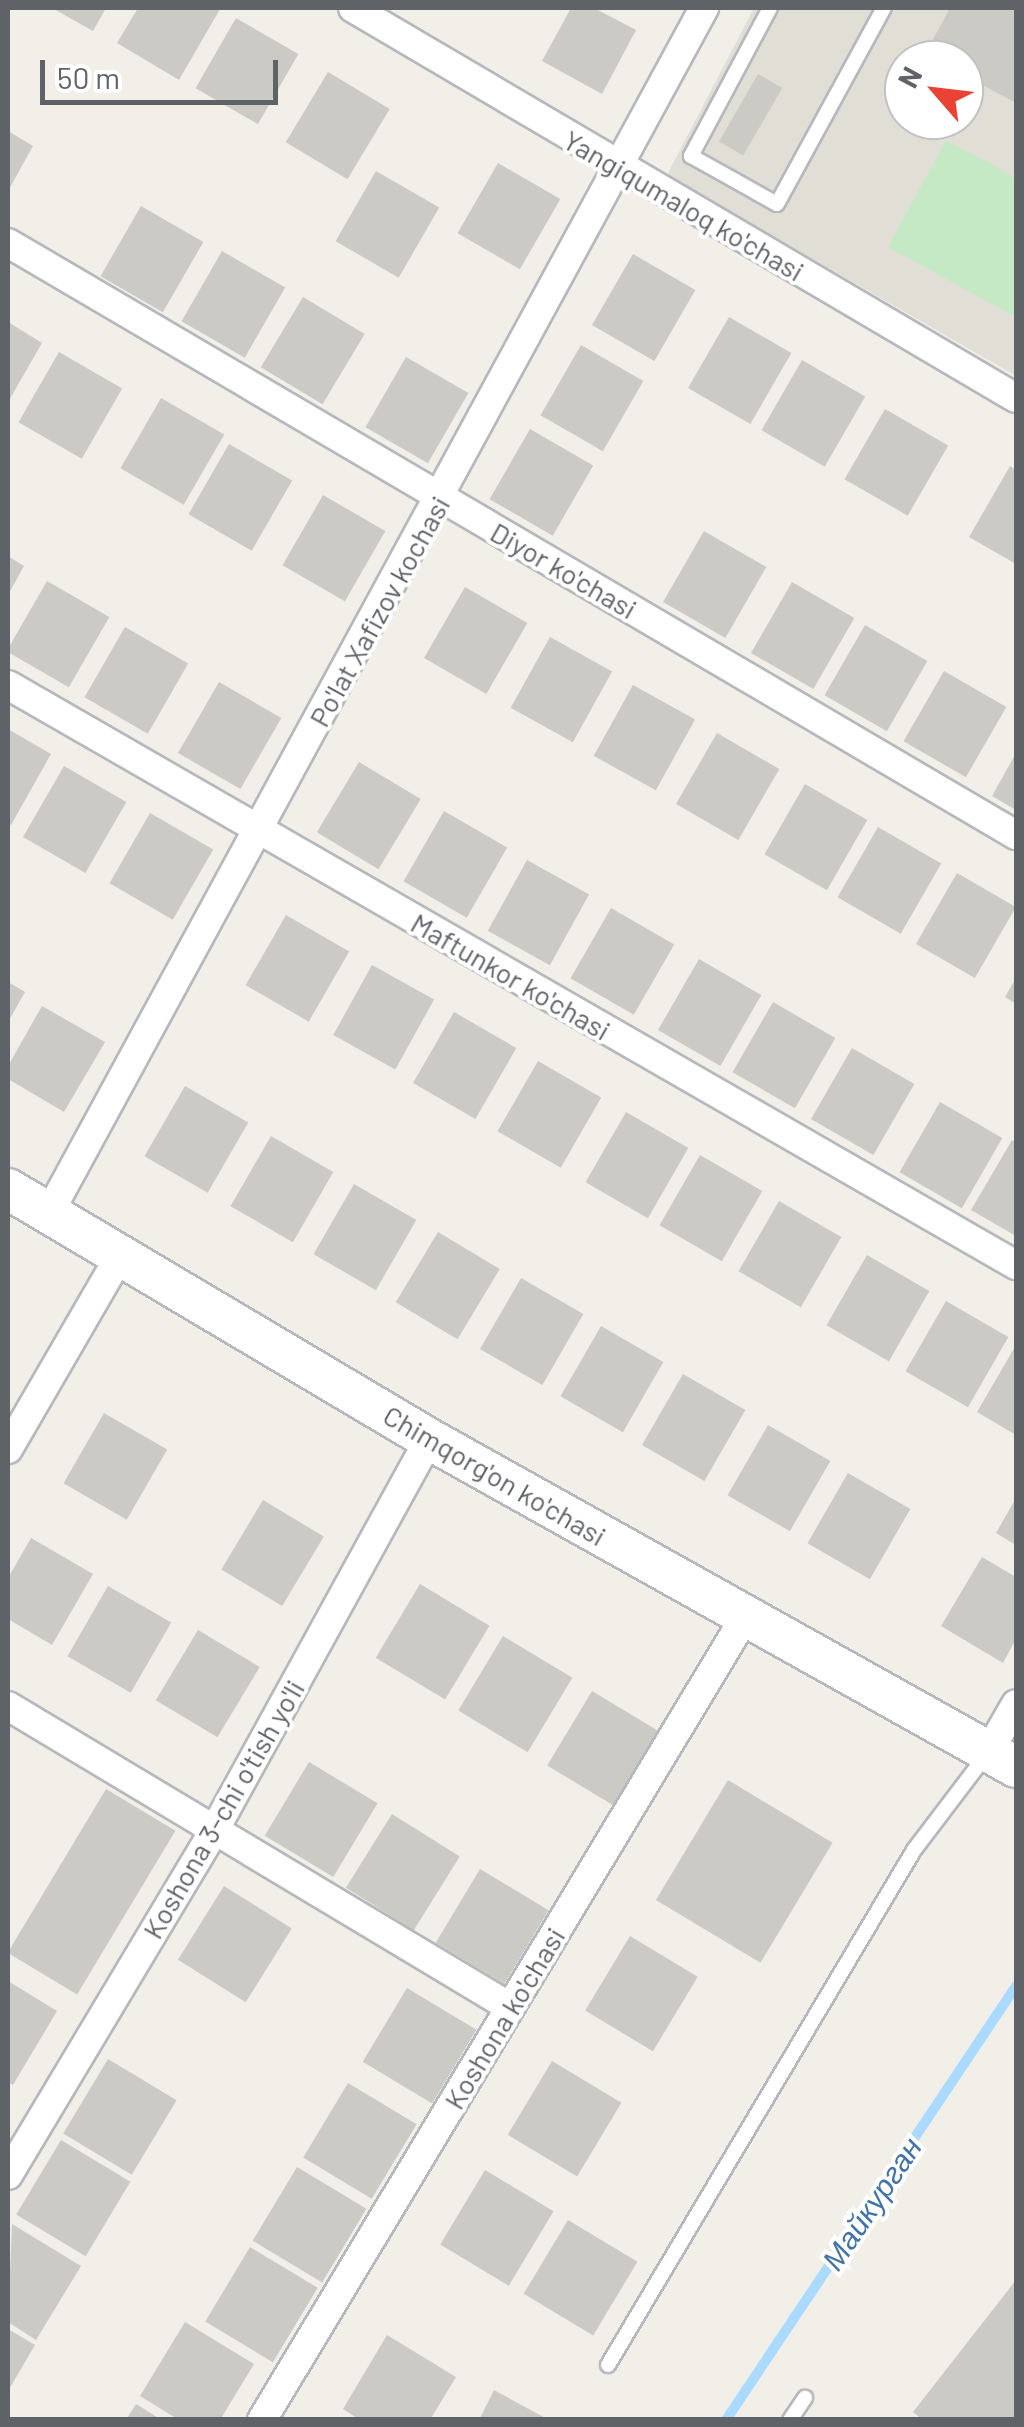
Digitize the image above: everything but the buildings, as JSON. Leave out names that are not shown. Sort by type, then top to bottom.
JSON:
[{"type":"street","name":"Yangiqumaloq ko'chasi","points":[[353,8],[1016,398]]},
{"type":"street","name":"Po'lat Xafizov kochasi","points":[[49,1213],[621,169],[704,8]]},
{"type":"street","name":"Diyor ko'chasi","points":[[8,244],[1016,835]]},
{"type":"street","name":"Maftunkor ko'chasi","points":[[8,685],[1016,1266]]},
{"type":"street","name":"Chimqorg'on ko'chasi","points":[[8,1189],[429,1438],[1003,1759]]},
{"type":"street","points":[[8,1449],[121,1254]]},
{"type":"street","name":"Koshona 3-chi o'tish yo'li","points":[[8,2175],[215,1829],[429,1438]]},
{"type":"street","name":"Koshona ko'chasi","points":[[262,2420],[745,1617]]},
{"type":"street","points":[[1003,1759],[1016,1704]]},
{"type":"street","points":[[8,1706],[510,2008]]},
{"type":"lane","points":[[770,8],[691,156],[777,204],[884,8]]},
{"type":"lane","points":[[608,2366],[914,1850],[1003,1759]]},
{"type":"lane","points":[[790,2420],[805,2398]]},
{"type":"shaded area","points":[[754,8],[1016,8],[1016,376],[667,175]]},
{"type":"green space","points":[[946,140],[1016,178],[1016,317],[888,247]]},
{"type":"waterway","name":"Майкурган","points":[[726,2420],[1016,1986]]}]
